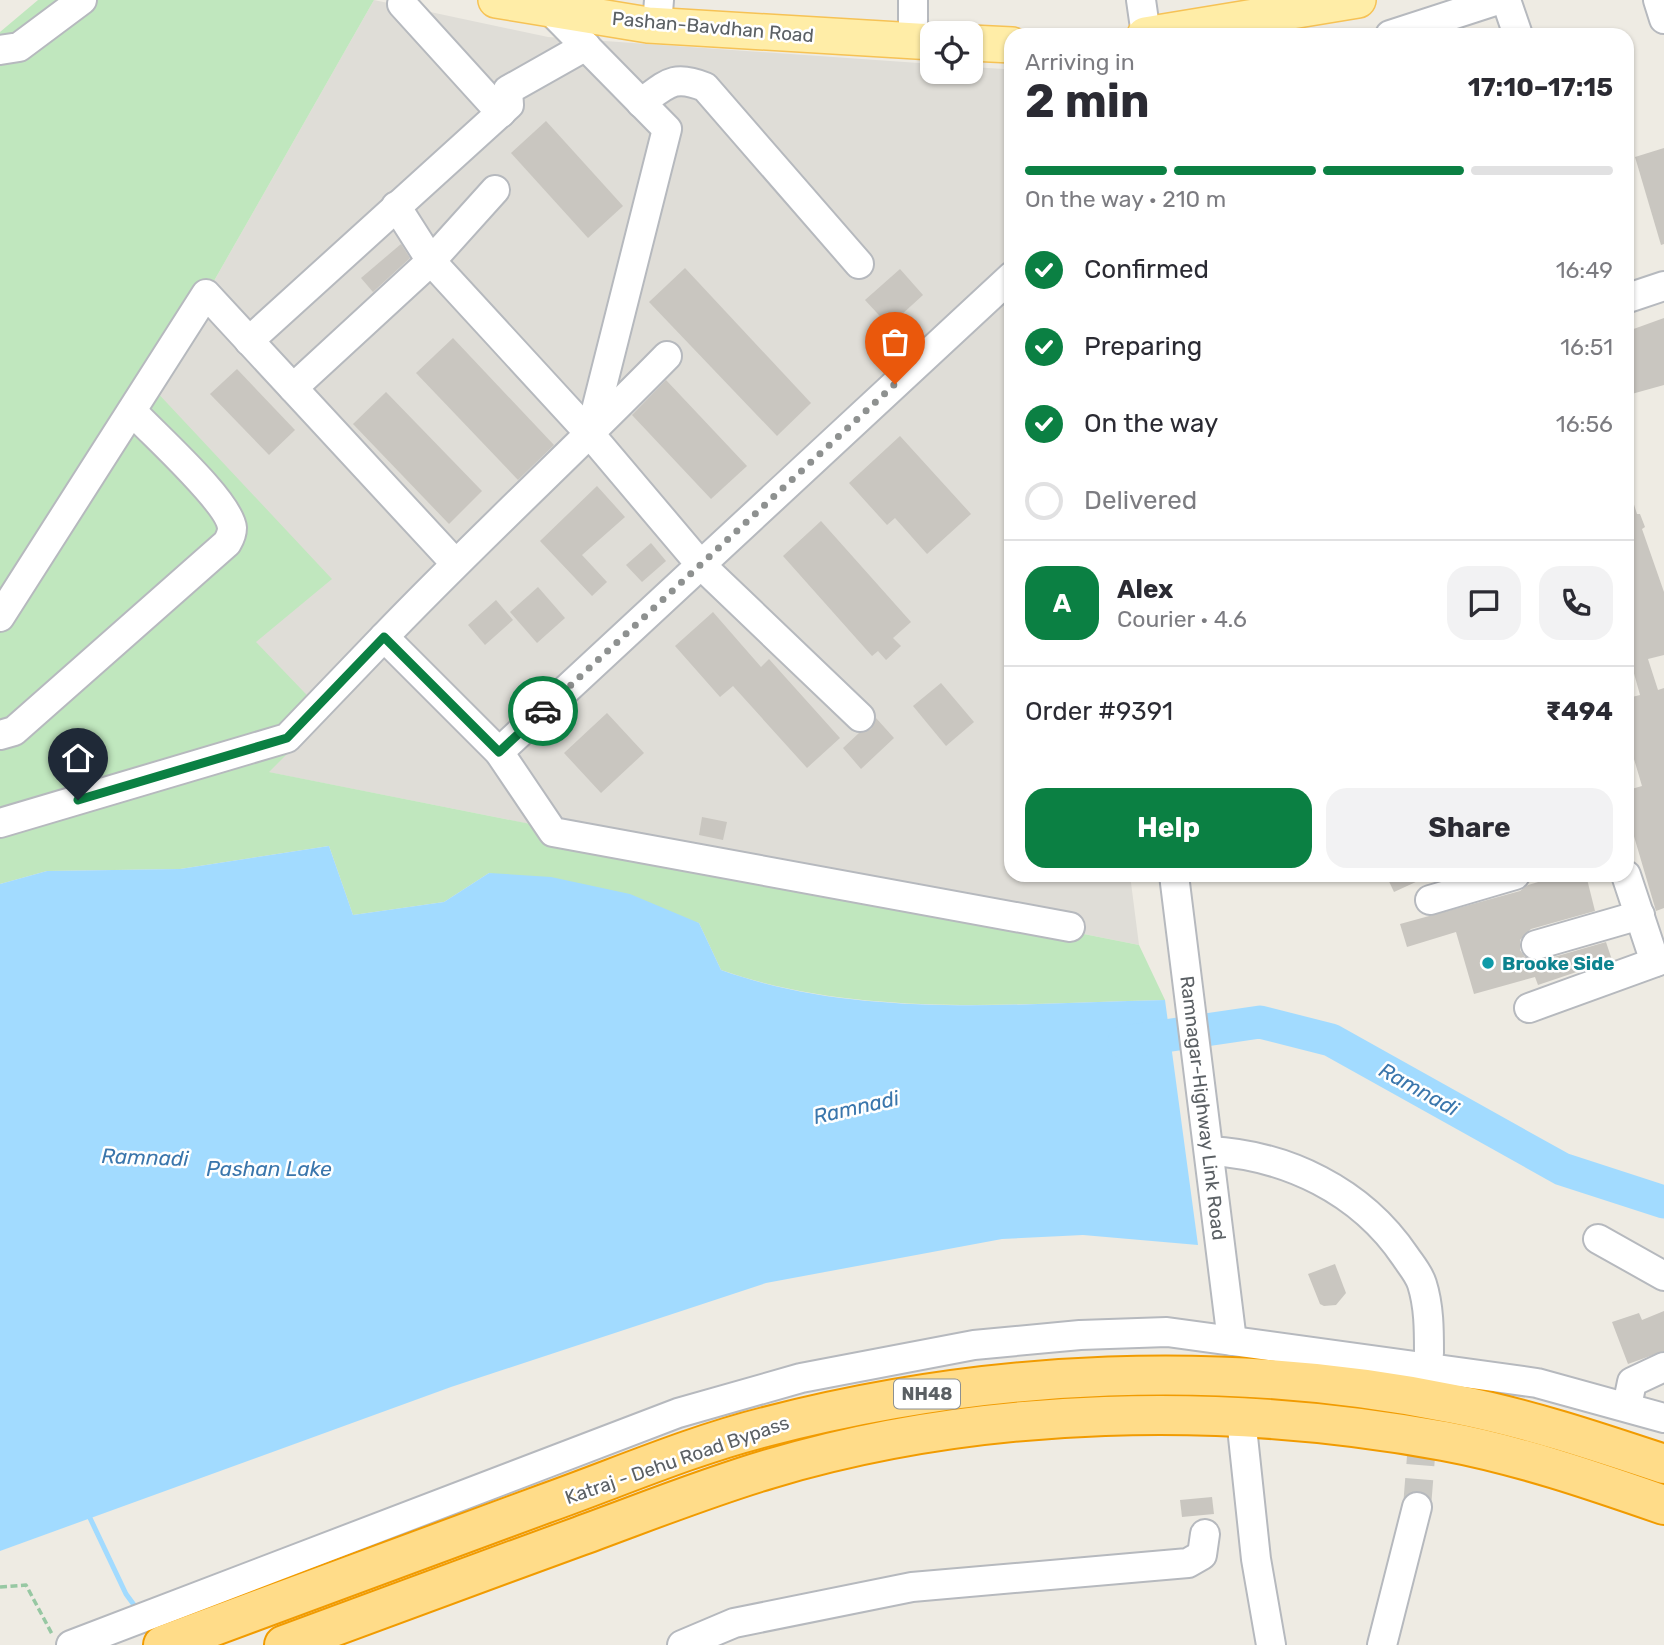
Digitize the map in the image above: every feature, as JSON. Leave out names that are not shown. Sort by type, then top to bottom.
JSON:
[{"type":"highway","name":"Katraj - Dehu Road Bypass","points":[[163,1645],[211,1610],[691,1450],[811,1416],[939,1391],[1066,1377],[1146,1376],[1265,1380],[1350,1388],[1452,1403],[1528,1421],[1664,1464]]},
{"type":"highway","name":"Katraj - Dehu Road Bypass","points":[[284,1645],[705,1490],[796,1462],[945,1430],[1068,1416],[1172,1415],[1346,1426],[1445,1441],[1518,1458],[1664,1505]]},
{"type":"main road","name":"Pashan-Bavdhan Road","points":[[496,0],[550,10],[658,13],[920,42]]},
{"type":"main road","points":[[1188,28],[1358,0]]},
{"type":"main road","points":[[983,44],[1004,45]]},
{"type":"street","points":[[0,50],[19,47],[82,0]]},
{"type":"street","points":[[913,0],[920,29]]},
{"type":"street","points":[[1141,0],[1144,28]]},
{"type":"street","points":[[1412,28],[1498,0]]},
{"type":"street","points":[[1506,0],[1516,28]]},
{"type":"street","points":[[1658,0],[1664,19]]},
{"type":"street","points":[[402,4],[500,113]]},
{"type":"street","points":[[550,10],[667,129],[590,434]]},
{"type":"street","points":[[249,341],[509,105],[508,90],[586,46]]},
{"type":"street","points":[[641,103],[671,80],[687,79],[705,87],[859,264]]},
{"type":"street","points":[[293,388],[431,261],[495,190]]},
{"type":"street","points":[[396,206],[431,261],[590,434],[700,564],[860,717]]},
{"type":"street","points":[[499,752],[1004,283]]},
{"type":"street","points":[[1634,296],[1664,286]]},
{"type":"street","points":[[0,617],[206,294],[455,563]]},
{"type":"street","points":[[0,823],[287,738],[455,563],[667,356]]},
{"type":"street","points":[[0,735],[14,731],[227,543],[231,536],[232,527],[227,514],[215,497],[132,411]]},
{"type":"street","points":[[384,637],[499,752],[553,832],[1070,927]]},
{"type":"street","name":"Ramnagar-Highway Link Road","points":[[1175,882],[1231,1341]]},
{"type":"street","points":[[1430,900],[1491,882]]},
{"type":"street","points":[[1529,1008],[1660,961],[1628,882]]},
{"type":"street","points":[[1536,945],[1640,915]]},
{"type":"street","points":[[1209,1151],[1246,1153],[1320,1180],[1356,1201],[1387,1229],[1422,1281],[1430,1326],[1429,1353]]},
{"type":"street","points":[[1598,1239],[1664,1276]]},
{"type":"street","points":[[69,1644],[211,1610],[678,1413],[749,1390],[974,1345],[1080,1335],[1167,1332],[1537,1383],[1664,1418]]},
{"type":"street","points":[[1627,1406],[1632,1382],[1664,1367]]},
{"type":"street","points":[[1241,1418],[1256,1559],[1271,1645]]},
{"type":"street","points":[[1382,1645],[1418,1507]]},
{"type":"street","points":[[682,1645],[734,1623],[912,1587],[1188,1563],[1202,1555],[1205,1534]]},
{"type":"path","points":[[0,1587],[26,1585],[69,1644]]},
{"type":"shaded area","points":[[374,0],[548,37],[920,63],[920,84],[983,84],[983,68],[1004,69],[1004,882],[1131,882],[1139,945],[268,772],[256,642],[153,388]]},
{"type":"green space","points":[[38,0],[374,0],[153,388],[332,579],[256,642],[326,715],[269,772],[1139,945],[1165,1000],[997,1005],[885,1002],[829,996],[721,970],[699,923],[489,873],[444,902],[353,915],[329,846],[180,869],[47,871],[0,884],[0,32]]},
{"type":"water","name":"Pashan Lake","points":[[329,846],[353,915],[444,902],[489,873],[551,877],[630,894],[699,923],[721,970],[774,986],[829,996],[940,1005],[1165,1000],[1198,1245],[1083,1235],[1002,1239],[766,1283],[451,1387],[0,1551],[0,884],[47,871],[180,869]]},
{"type":"building","points":[[546,121],[623,206],[588,238],[511,153]]},
{"type":"building","points":[[1664,148],[1664,244],[1661,245],[1635,157]]},
{"type":"building","points":[[401,244],[410,258],[373,292],[361,278]]},
{"type":"building","points":[[685,268],[811,403],[777,436],[649,302]]},
{"type":"building","points":[[900,269],[923,295],[889,326],[865,300]]},
{"type":"building","points":[[1664,318],[1664,385],[1634,393],[1634,329]]},
{"type":"building","points":[[453,338],[554,445],[518,480],[416,373]]},
{"type":"building","points":[[237,369],[295,430],[269,455],[210,394]]},
{"type":"building","points":[[666,380],[747,466],[711,499],[632,415]]},
{"type":"building","points":[[386,392],[482,491],[449,524],[353,424]]},
{"type":"building","points":[[900,436],[971,514],[927,554],[895,518],[887,525],[849,483]]},
{"type":"building","points":[[597,486],[625,517],[582,555],[607,582],[592,596],[540,541]]},
{"type":"building","points":[[1634,504],[1645,527],[1642,529],[1664,592],[1664,655],[1648,659],[1658,690],[1664,688],[1664,908],[1656,911],[1634,836],[1634,788],[1642,786],[1634,759],[1634,696],[1640,695],[1634,674]]},
{"type":"building","points":[[821,521],[911,622],[893,638],[901,646],[886,660],[878,651],[872,656],[783,556]]},
{"type":"building","points":[[651,543],[666,561],[642,582],[626,565]]},
{"type":"building","points":[[538,587],[565,618],[537,643],[510,612]]},
{"type":"building","points":[[496,600],[513,620],[485,645],[468,625]]},
{"type":"building","points":[[713,612],[761,667],[769,659],[840,738],[807,768],[733,686],[720,697],[675,646]]},
{"type":"building","points":[[941,683],[974,722],[946,746],[913,706]]},
{"type":"building","points":[[607,713],[644,753],[601,793],[564,753]]},
{"type":"building","points":[[876,718],[894,738],[861,769],[843,748],[859,733],[871,729]]},
{"type":"building","points":[[702,817],[727,822],[723,840],[699,835]]},
{"type":"building","points":[[1389,882],[1416,882],[1394,892]]},
{"type":"building","points":[[1538,882],[1588,882],[1595,911],[1531,929],[1520,940],[1520,950],[1525,957],[1540,961],[1606,942],[1612,960],[1538,985],[1535,977],[1474,994],[1456,932],[1407,947],[1400,924],[1520,891]]},
{"type":"building","points":[[1335,1264],[1346,1293],[1336,1305],[1324,1306],[1320,1304],[1308,1274]]},
{"type":"building","points":[[1664,1311],[1664,1351],[1628,1364],[1612,1322],[1639,1313],[1642,1320]]},
{"type":"building","points":[[1212,1497],[1214,1514],[1182,1517],[1180,1500]]},
{"type":"waterway","name":"Ramnadi","points":[[1124,1042],[1260,1022],[1331,1040],[1562,1169],[1664,1202]]},
{"type":"waterway","points":[[90,1518],[126,1594],[137,1609]]},
{"type":"tunnel","points":[[1417,1507],[1424,1419]]},
{"type":"way so far","points":[[543,711],[895,384]]},
{"type":"place","name":"Brooke Side","points":[[1488,963]]},
{"type":"route","points":[[78,800],[287,738],[384,637],[499,752],[543,711]]}]
